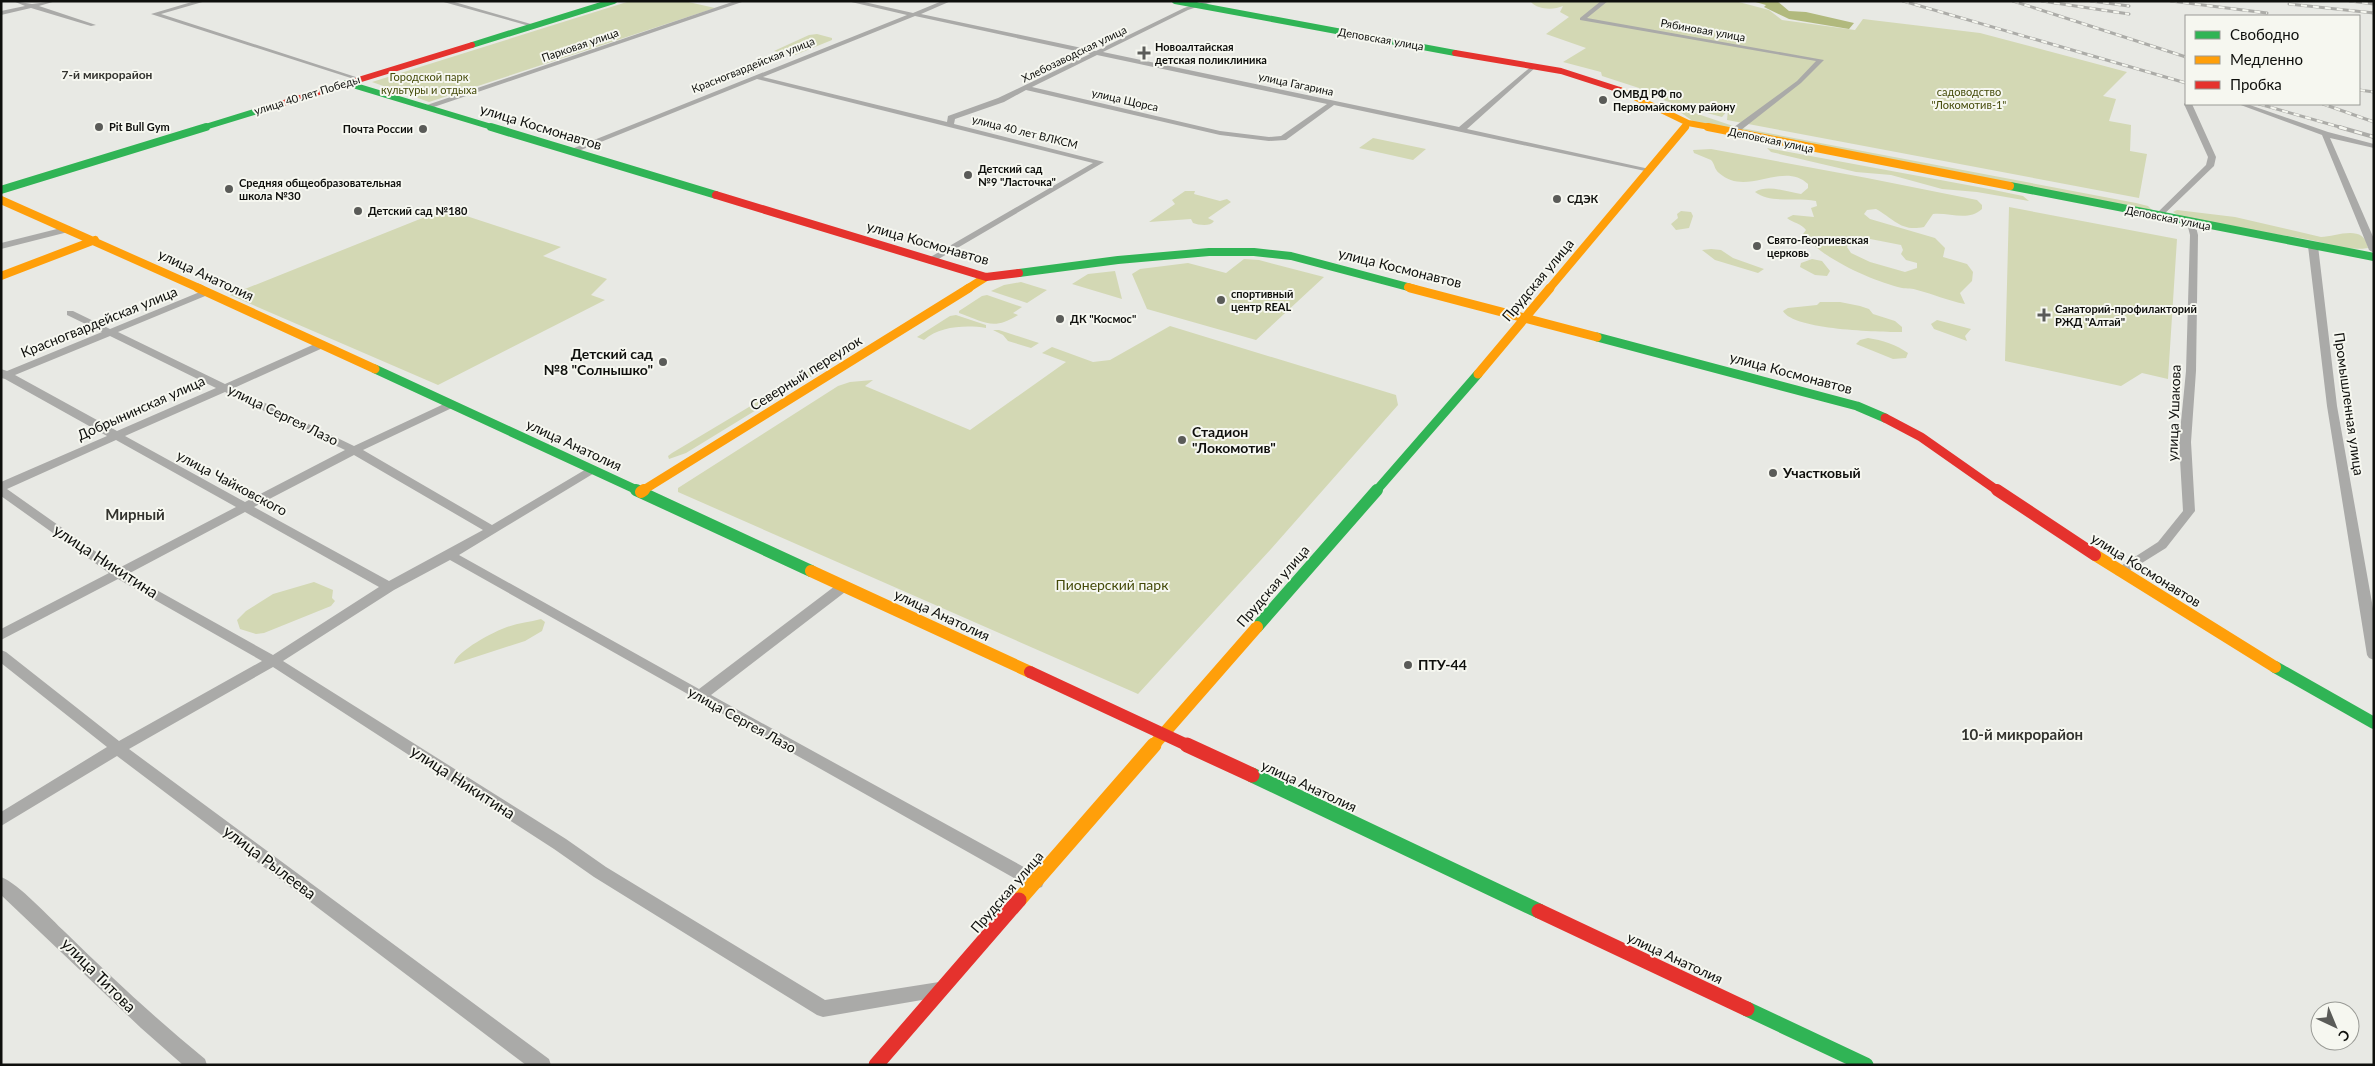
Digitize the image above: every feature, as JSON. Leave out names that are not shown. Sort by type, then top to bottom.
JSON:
[{"type":"street","points":[[16,1],[93,25]]},
{"type":"street","points":[[1,13],[53,1]]},
{"type":"street","points":[[203,1],[154,14],[358,79]]},
{"type":"street","points":[[443,1],[535,26]]},
{"type":"street","name":"улица 40 лет Победы","points":[[1,190],[614,1]]},
{"type":"street","name":"Парковая улица","points":[[425,107],[742,1]]},
{"type":"street","name":"улица Гагарина","points":[[850,1],[1650,170]]},
{"type":"street","name":"Красногвардейская улица","points":[[568,152],[948,1]]},
{"type":"street","name":"Деповская улица","points":[[1175,1],[1206,4],[1603,82],[1688,124],[2374,257]]},
{"type":"street","name":"Рябиновая улица","points":[[1605,1],[1582,19],[1821,60],[1799,82],[1733,132]]},
{"type":"street","name":"Хлебозаводская улица","points":[[950,126],[950,118],[1001,100],[1186,9],[1206,4]]},
{"type":"street","points":[[1461,130],[1533,67]]},
{"type":"street","name":"улица 40 лет ВЛКСМ","points":[[756,77],[1100,162],[930,261]]},
{"type":"street","name":"улица Космонавтов","points":[[346,83],[568,152],[986,277],[1127,259],[1209,252],[1254,252],[1312,261],[1857,406],[1883,416],[1931,443],[2007,497],[2121,572],[2308,688],[2374,723]]},
{"type":"street","name":"улица Щорса","points":[[1026,88],[1220,132],[1269,139],[1282,138],[1333,103]]},
{"type":"street","points":[[2159,216],[2210,166],[2212,158],[2188,105]]},
{"type":"street","points":[[2244,105],[2325,134],[2374,146]]},
{"type":"street","name":"Прудская улица","points":[[876,1065],[1163,733],[1385,482],[1527,317],[1688,124]]},
{"type":"street","points":[[2325,134],[2374,250]]},
{"type":"street","name":"улица Анатолия","points":[[1,200],[95,240],[1163,733],[1866,1065]]},
{"type":"street","name":"улица Ушакова","points":[[2121,572],[2162,545],[2189,511],[2185,442],[2191,371],[2194,235],[2191,223]]},
{"type":"street","points":[[1,246],[69,229]]},
{"type":"street","points":[[1,276],[95,240]]},
{"type":"street","name":"Промышленная улица","points":[[2313,246],[2332,406],[2374,655]]},
{"type":"street","name":"Северный переулок","points":[[641,492],[986,277]]},
{"type":"street","name":"Красногвардейская улица","points":[[4,374],[207,292]]},
{"type":"street","name":"улица Сергея Лазо","points":[[70,312],[354,450],[490,529]]},
{"type":"street","name":"Добрынинская улица","points":[[1,489],[113,436],[321,345]]},
{"type":"street","name":"улица Чайковского","points":[[4,374],[113,436],[245,506],[389,586]]},
{"type":"street","points":[[1,635],[354,450],[450,405]]},
{"type":"street","points":[[1,820],[118,748],[273,660],[389,586],[450,554],[592,470]]},
{"type":"street","name":"улица Никитина","points":[[1,489],[119,574],[273,660],[560,844],[600,872],[823,1009],[942,989]]},
{"type":"street","name":"улица Сергея Лазо","points":[[450,554],[700,696],[1036,882]]},
{"type":"street","points":[[700,696],[844,586]]},
{"type":"street","name":"улица Рылеева","points":[[1,655],[118,748],[473,1016],[542,1065]]},
{"type":"street","name":"улица Титова","points":[[1,884],[48,925],[158,1034],[198,1065]]},
{"type":"green space","name":"Городской парк культуры и отдыха","points":[[630,1],[684,1],[715,8],[429,102],[372,82]]},
{"type":"green space","name":"садоводство \"Локомотив-1\"","points":[[1735,1],[1769,10],[1782,20],[1855,30],[1863,19],[1980,33],[2127,72],[2103,96],[2116,99],[2109,121],[2131,125],[2130,151],[2147,154],[2139,198],[1727,120],[1728,110],[1722,117],[1677,105],[1647,94],[1639,88],[1602,76],[1601,72],[1563,62],[1586,48],[1546,34],[1569,17],[1560,12],[1563,6],[1555,8],[1538,7],[1531,2]]},
{"type":"green space","points":[[817,34],[832,38],[832,40],[795,55],[774,51],[809,35]]},
{"type":"green space","points":[[1686,110],[1736,127],[2136,203],[2148,206],[2153,211],[1694,122],[1680,112]]},
{"type":"green space","points":[[1373,138],[1426,149],[1413,160],[1359,148]]},
{"type":"green space","points":[[1767,148],[1989,189],[2023,196],[2029,201],[1977,192],[1942,189],[1891,175],[1856,172],[1771,152]]},
{"type":"green space","points":[[1711,149],[1977,200],[1982,205],[1982,209],[1977,213],[1965,216],[1933,214],[1924,227],[1916,228],[1909,228],[1898,224],[1876,209],[1867,210],[1864,214],[1870,219],[1935,238],[1945,248],[1943,257],[1967,264],[1973,272],[1972,281],[1960,293],[1965,304],[1915,289],[1890,285],[1834,260],[1811,243],[1803,234],[1806,230],[1804,228],[1787,218],[1793,215],[1814,217],[1811,208],[1817,206],[1816,201],[1769,198],[1755,192],[1771,189],[1801,194],[1808,188],[1808,184],[1798,178],[1787,176],[1741,182],[1730,180],[1717,171],[1711,160],[1694,153],[1693,150]],"holes":[[[1855,236],[1901,245],[1903,250],[1901,254],[1906,260],[1917,263],[1917,268],[1905,272],[1870,262],[1851,253],[1847,247]]]},
{"type":"green space","points":[[1185,191],[1195,191],[1194,194],[1220,201],[1227,199],[1231,202],[1208,218],[1214,221],[1207,225],[1193,223],[1191,219],[1149,222],[1175,204],[1172,200]]},
{"type":"green space","points":[[2009,207],[2177,239],[2168,379],[2142,373],[2121,386],[2005,361]]},
{"type":"green space","points":[[445,209],[561,247],[543,256],[607,279],[591,295],[605,300],[438,385],[230,295]]},
{"type":"green space","points":[[2177,210],[2235,217],[2321,237],[2349,233],[2355,234],[2365,240],[2368,248],[2351,249],[2308,239],[2196,220],[2181,217],[2173,212]]},
{"type":"green space","points":[[1681,211],[1691,212],[1693,216],[1689,228],[1676,230],[1671,224],[1678,218],[1677,214]]},
{"type":"green space","points":[[1702,250],[1721,250],[1733,258],[1764,269],[1758,273],[1715,260]]},
{"type":"green space","name":"спортивный центр REAL","points":[[1244,259],[1259,260],[1324,277],[1256,340],[1147,309],[1132,274],[1140,269],[1188,263],[1226,273]]},
{"type":"green space","points":[[1812,259],[1822,261],[1830,271],[1827,276],[1815,275],[1800,267],[1801,263]]},
{"type":"green space","points":[[1115,271],[1122,299],[1072,284],[1088,274]]},
{"type":"green space","points":[[1021,282],[1047,290],[1027,303],[991,291],[1004,285]]},
{"type":"green space","points":[[987,295],[1022,307],[1013,313],[1018,315],[1002,323],[995,324],[983,322],[959,313],[959,311],[982,296]]},
{"type":"green space","points":[[1820,302],[1840,302],[1869,309],[1873,314],[1895,321],[1902,327],[1902,332],[1838,329],[1819,326],[1790,317],[1783,311],[1788,308],[1817,305]]},
{"type":"green space","points":[[956,315],[986,325],[986,328],[945,329],[930,335],[924,340],[917,337],[950,316]]},
{"type":"green space","points":[[1937,320],[1971,329],[1965,336],[1967,341],[1934,329],[1931,324]]},
{"type":"green space","name":"Пионерский парк","points":[[1170,326],[1396,395],[1398,405],[1271,549],[1138,694],[678,492],[678,488],[838,386],[850,382],[873,380],[865,386],[970,430],[1066,362],[1042,353],[1052,347],[1093,362],[1110,360]]},
{"type":"green space","points":[[993,330],[999,330],[1039,343],[1031,348],[1008,341],[1003,335]]},
{"type":"green space","points":[[1868,338],[1899,348],[1908,353],[1906,358],[1893,359],[1856,344],[1860,340]]},
{"type":"green space","points":[[811,370],[816,370],[817,373],[686,453],[669,459],[668,456],[672,453]]},
{"type":"green space","points":[[314,582],[333,590],[332,598],[335,601],[331,606],[264,633],[256,634],[240,629],[237,620],[246,611],[273,594]]},
{"type":"green space","points":[[541,619],[545,622],[542,631],[525,641],[454,664],[461,653],[501,629]]},
{"type":"shaded area","points":[[1752,1],[1777,1],[1789,11],[1806,12],[1854,23],[1849,29],[1789,19],[1764,7],[1766,5]]},
{"type":"railway","points":[[1903,1],[2185,83]]},
{"type":"railway","points":[[2013,1],[2185,57]]},
{"type":"railway","points":[[2042,1],[2129,14]]},
{"type":"railway","points":[[2091,1],[2129,6]]},
{"type":"railway","points":[[2171,1],[2267,13]]},
{"type":"railway","points":[[2350,1],[2374,4]]},
{"type":"railway","points":[[2289,4],[2374,13]]},
{"type":"railway","points":[[2360,90],[2374,92]]},
{"type":"railway","points":[[2262,105],[2343,128]]},
{"type":"railway","points":[[2326,105],[2374,122]]},
{"type":"railway","points":[[2339,127],[2374,137]]},
{"type":"traffic: fast","points":[[472,45],[614,1]]},
{"type":"traffic: fast","points":[[1175,1],[1455,53]]},
{"type":"traffic: fast","points":[[346,83],[716,195]]},
{"type":"traffic: fast","points":[[1,190],[277,105]]},
{"type":"traffic: fast","points":[[2010,186],[2374,257]]},
{"type":"traffic: fast","points":[[1019,273],[1118,260],[1209,252],[1254,252],[1291,256],[1408,287]]},
{"type":"traffic: fast","points":[[1597,337],[1857,406],[1885,418]]},
{"type":"traffic: fast","points":[[375,369],[811,571]]},
{"type":"traffic: fast","points":[[1257,627],[1478,374]]},
{"type":"traffic: fast","points":[[2275,667],[2374,723]]},
{"type":"traffic: fast","points":[[1252,775],[1539,911]]},
{"type":"traffic: fast","points":[[1747,1009],[1866,1065]]},
{"type":"traffic: slow","points":[[1620,90],[1688,123],[2010,186]]},
{"type":"traffic: slow","points":[[1478,374],[1688,123]]},
{"type":"traffic: slow","points":[[1,200],[95,240],[375,369]]},
{"type":"traffic: slow","points":[[1,276],[95,240]]},
{"type":"traffic: slow","points":[[641,492],[986,277]]},
{"type":"traffic: slow","points":[[1408,287],[1597,337]]},
{"type":"traffic: slow","points":[[2095,555],[2275,667]]},
{"type":"traffic: slow","points":[[811,571],[1030,672]]},
{"type":"traffic: slow","points":[[1019,900],[1257,627]]},
{"type":"traffic: jam","points":[[277,105],[472,45]]},
{"type":"traffic: jam","points":[[1455,53],[1561,71],[1602,82],[1620,90]]},
{"type":"traffic: jam","points":[[716,195],[986,277],[1019,273]]},
{"type":"traffic: jam","points":[[1885,418],[1921,437],[2018,505],[2095,555]]},
{"type":"traffic: jam","points":[[1030,672],[1252,775]]},
{"type":"traffic: jam","points":[[876,1065],[1019,900]]},
{"type":"traffic: jam","points":[[1539,911],[1747,1009]]},
{"type":"place","name":"Новоалтайская детская поликлиника","points":[[1144,53]]},
{"type":"place","name":"ОМВД РФ по Первомайскому району","points":[[1603,100]]},
{"type":"place","name":"Pit Bull Gym","points":[[99,127]]},
{"type":"place","name":"Почта России","points":[[423,129]]},
{"type":"place","name":"Детский сад №9 \"Ласточка\"","points":[[968,175]]},
{"type":"place","name":"Средняя общеобразовательная школа №30","points":[[229,189]]},
{"type":"place","name":"СДЭК","points":[[1557,199]]},
{"type":"place","name":"Детский сад №180","points":[[358,211]]},
{"type":"place","name":"Свято-Георгиевская церковь","points":[[1757,246]]},
{"type":"place","name":"спортивный центр REAL","points":[[1221,300]]},
{"type":"place","name":"Санаторий-профилакторий РЖД \"Алтай\"","points":[[2044,315]]},
{"type":"place","name":"ДК \"Космос\"","points":[[1060,319]]},
{"type":"place","name":"Детский сад №8 \"Солнышко\"","points":[[663,362]]},
{"type":"place","name":"Стадион \"Локомотив\"","points":[[1182,440]]},
{"type":"place","name":"Участковый","points":[[1773,473]]},
{"type":"place","name":"ПТУ-44","points":[[1408,665]]},
{"type":"district","name":"7-й микрорайон","points":[[107,75]]},
{"type":"district","name":"Мирный","points":[[135,515]]},
{"type":"district","name":"10-й микрорайон","points":[[2022,735]]}]
